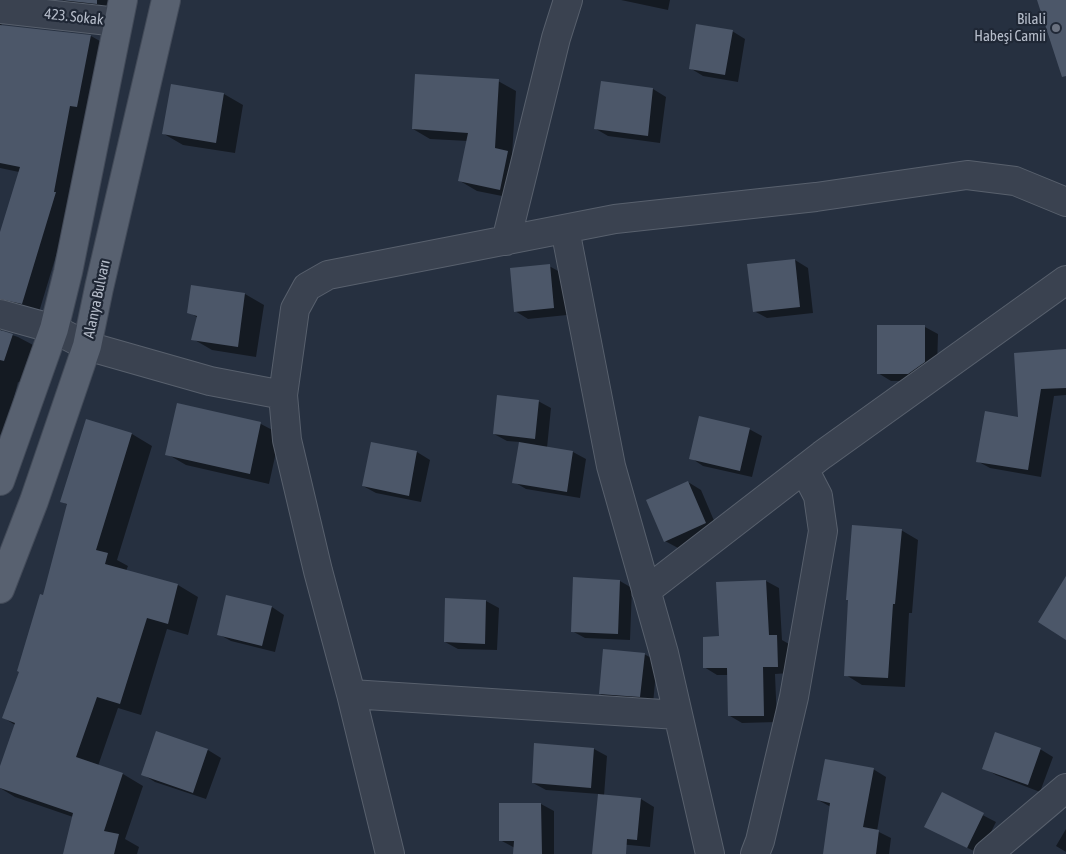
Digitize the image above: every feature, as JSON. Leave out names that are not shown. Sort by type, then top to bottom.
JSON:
[{"type":"main road","name":"Alanya Bulvarı","points":[[0,589],[34,501],[87,346],[166,0]]},
{"type":"main road","points":[[0,481],[54,329],[68,272],[120,11]]},
{"type":"street","points":[[506,241],[556,38],[568,0]]},
{"type":"street","name":"423. Sokak","points":[[0,9],[120,11]]},
{"type":"street","points":[[390,854],[351,694],[318,571],[288,440],[283,395],[295,309],[307,287],[328,275],[615,219],[816,197],[967,175],[1015,181],[1066,202]]},
{"type":"street","points":[[565,229],[611,466],[664,654],[710,854]]},
{"type":"street","points":[[646,591],[804,469],[1066,280]]},
{"type":"street","points":[[0,314],[54,329],[87,346],[210,382],[283,395]]},
{"type":"street","points":[[754,854],[760,841],[794,698],[823,532],[818,496],[804,469]]},
{"type":"street","points":[[351,694],[678,715]]},
{"type":"street","points":[[988,854],[1066,788]]},
{"type":"building","points":[[61,0],[97,0],[97,4]]},
{"type":"building","name":"Bilali Habeşi Camii","points":[[1037,0],[1066,0],[1066,76],[1062,77]]},
{"type":"building","points":[[696,24],[733,30],[725,75],[689,69]]},
{"type":"building","points":[[0,25],[91,35],[77,107],[70,106],[54,192],[56,192],[22,304],[0,299],[0,232],[20,167],[0,163]]},
{"type":"building","points":[[415,74],[499,79],[495,148],[508,151],[500,190],[458,181],[468,133],[412,129]]},
{"type":"building","points":[[601,81],[653,88],[648,136],[594,129]]},
{"type":"building","points":[[171,84],[224,93],[216,143],[162,134]]},
{"type":"building","points":[[795,259],[800,307],[753,312],[747,264]]},
{"type":"building","points":[[550,264],[554,308],[514,312],[510,268]]},
{"type":"building","points":[[191,285],[245,293],[238,347],[191,340],[197,316],[187,313]]},
{"type":"building","points":[[877,325],[925,325],[925,362],[908,374],[877,374]]},
{"type":"building","points":[[0,330],[13,334],[4,361],[0,360]]},
{"type":"building","points":[[1066,349],[1066,388],[1041,389],[1028,470],[976,462],[985,411],[1018,417],[1014,353]]},
{"type":"building","points":[[497,395],[539,400],[535,439],[493,434]]},
{"type":"building","points":[[177,403],[261,422],[250,474],[165,455]]},
{"type":"building","points":[[699,416],[750,428],[740,471],[689,459]]},
{"type":"building","points":[[86,419],[132,433],[96,550],[108,553],[105,564],[178,584],[168,624],[147,618],[120,704],[97,697],[76,757],[123,773],[104,831],[119,834],[114,854],[63,854],[73,813],[0,788],[0,766],[15,723],[2,718],[19,672],[17,671],[40,594],[43,595],[67,504],[60,502]]},
{"type":"building","points":[[371,442],[417,451],[409,496],[362,486]]},
{"type":"building","points":[[519,442],[573,451],[567,492],[512,483]]},
{"type":"building","points":[[688,481],[706,523],[664,542],[646,500]]},
{"type":"building","points":[[852,525],[902,529],[895,604],[893,604],[888,678],[844,676],[848,600],[846,600]]},
{"type":"building","points":[[1066,576],[1066,640],[1038,622]]},
{"type":"building","points":[[573,577],[620,580],[618,634],[571,632]]},
{"type":"building","points":[[766,580],[769,635],[777,635],[778,667],[763,667],[764,716],[728,716],[727,668],[703,668],[703,637],[719,636],[716,582]]},
{"type":"building","points":[[226,595],[272,606],[262,646],[217,635]]},
{"type":"building","points":[[445,598],[486,600],[485,644],[444,642]]},
{"type":"building","points":[[603,649],[645,653],[640,697],[599,694]]},
{"type":"building","points":[[156,731],[208,749],[193,793],[141,775]]},
{"type":"building","points":[[995,732],[1041,748],[1028,785],[982,769]]},
{"type":"building","points":[[534,743],[594,748],[591,788],[532,783]]},
{"type":"building","points":[[825,759],[874,768],[863,827],[879,830],[876,854],[823,854],[830,803],[817,800]]},
{"type":"building","points":[[942,792],[984,813],[967,848],[924,827]]},
{"type":"building","points":[[598,794],[641,798],[637,840],[627,839],[626,854],[592,854]]},
{"type":"building","points":[[499,803],[541,803],[542,854],[513,854],[514,841],[499,841]]},
{"type":"place","name":"Bilali Habeşi Camii","points":[[1056,28]]}]
